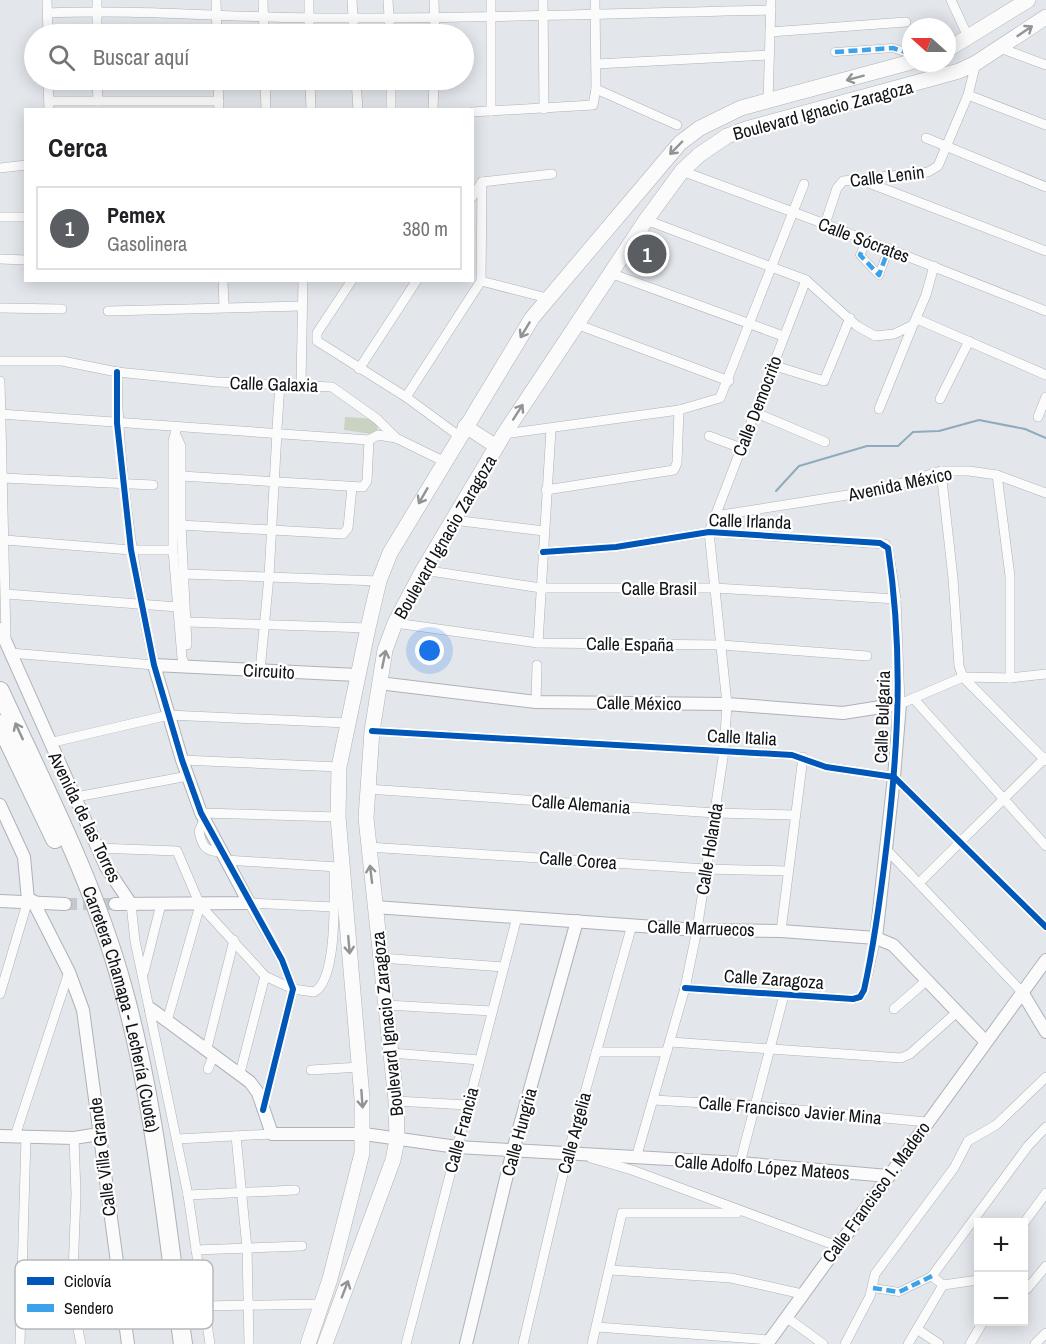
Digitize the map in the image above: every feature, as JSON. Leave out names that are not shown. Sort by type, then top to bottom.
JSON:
[{"type":"highway","name":"Carretera Chamapa - Lechería (Cuota)","points":[[0,691],[70,842],[98,909],[122,983],[140,1058],[170,1260]]},
{"type":"highway","name":"Carretera Chamapa - Lechería (Cuota)","points":[[0,724],[85,910],[111,988],[127,1052],[158,1260]]},
{"type":"highway","name":"Carretera Chamapa - Lechería (Cuota)","points":[[169,1329],[171,1344]]},
{"type":"highway","name":"Carretera Chamapa - Lechería (Cuota)","points":[[181,1329],[183,1344]]},
{"type":"main road","points":[[956,46],[1028,0]]},
{"type":"main road","name":"Boulevard Ignacio Zaragoza","points":[[325,1344],[384,1187],[397,1140],[396,1101],[368,846],[367,789],[372,731],[385,650],[395,623],[423,570],[500,440],[610,273],[681,171],[713,144],[737,132],[938,78],[976,63],[1046,17]]},
{"type":"main road","name":"Boulevard Ignacio Zaragoza","points":[[308,1344],[322,1304],[358,1177],[364,1134],[360,1067],[338,867],[339,767],[379,581],[390,553],[443,461],[547,298],[680,143],[720,117],[741,108],[902,65]]},
{"type":"main road","points":[[462,431],[500,440]]},
{"type":"street","points":[[47,0],[48,24]]},
{"type":"street","points":[[97,0],[97,24]]},
{"type":"street","points":[[216,0],[217,24]]},
{"type":"street","points":[[263,0],[263,24]]},
{"type":"street","points":[[309,0],[309,24]]},
{"type":"street","points":[[352,0],[353,24]]},
{"type":"street","points":[[388,0],[389,24]]},
{"type":"street","points":[[434,0],[435,24]]},
{"type":"street","points":[[491,0],[491,111]]},
{"type":"street","points":[[543,0],[544,109]]},
{"type":"street","points":[[474,112],[593,105],[596,89],[595,0]]},
{"type":"street","points":[[951,0],[969,39]]},
{"type":"street","points":[[48,13],[97,11],[263,18],[389,18],[595,14],[771,5],[768,102]]},
{"type":"street","points":[[770,32],[902,22]]},
{"type":"street","points":[[835,52],[894,48],[902,51]]},
{"type":"street","points":[[1000,48],[1046,65]]},
{"type":"street","points":[[596,64],[769,55]]},
{"type":"street","name":"Calle Lenin","points":[[825,224],[839,183],[934,170],[948,148],[968,95],[976,63]]},
{"type":"street","points":[[596,89],[676,125]]},
{"type":"street","points":[[48,90],[49,105],[98,101],[219,105],[218,90]]},
{"type":"street","points":[[98,90],[98,101]]},
{"type":"street","points":[[265,90],[266,108]]},
{"type":"street","points":[[310,90],[311,108]]},
{"type":"street","points":[[357,90],[358,108]]},
{"type":"street","points":[[391,90],[391,108]]},
{"type":"street","points":[[433,108],[434,90]]},
{"type":"street","points":[[968,95],[1046,125]]},
{"type":"street","points":[[926,138],[1046,187]]},
{"type":"street","points":[[0,168],[24,165]]},
{"type":"street","name":"Calle Sócrates","points":[[681,171],[889,248],[1046,311]]},
{"type":"street","points":[[474,193],[482,182],[552,174]]},
{"type":"street","points":[[858,179],[1046,251]]},
{"type":"street","points":[[406,397],[481,281],[482,182]]},
{"type":"street","points":[[500,440],[550,429],[679,410],[720,398],[729,381],[804,184]]},
{"type":"street","points":[[0,217],[24,217]]},
{"type":"street","points":[[646,220],[806,280],[866,333],[875,336],[894,334],[915,322],[969,341],[1046,375]]},
{"type":"street","points":[[867,240],[860,255],[879,275],[889,248]]},
{"type":"street","points":[[0,259],[24,260]]},
{"type":"street","points":[[879,409],[915,322],[934,266]]},
{"type":"street","points":[[610,273],[783,336]]},
{"type":"street","name":"Calle Democrito","points":[[709,532],[806,280]]},
{"type":"street","points":[[481,281],[547,298]]},
{"type":"street","points":[[223,282],[224,306]]},
{"type":"street","points":[[301,384],[303,282]]},
{"type":"street","points":[[351,282],[315,337],[359,369],[462,431]]},
{"type":"street","points":[[359,369],[416,282]]},
{"type":"street","points":[[108,310],[301,306]]},
{"type":"street","points":[[0,308],[62,309]]},
{"type":"street","points":[[772,365],[824,381],[850,318]]},
{"type":"street","points":[[576,324],[729,381]]},
{"type":"street","points":[[940,399],[969,341]]},
{"type":"street","name":"Calle Galaxia","points":[[0,361],[62,362],[117,372],[217,382],[326,386],[337,390],[377,419],[396,438],[443,461]]},
{"type":"street","points":[[117,372],[117,423],[131,550],[154,665],[182,760],[203,817],[282,960],[293,989],[263,1110]]},
{"type":"street","points":[[0,381],[8,648],[154,665]]},
{"type":"street","points":[[260,671],[269,576],[280,384]]},
{"type":"street","points":[[1038,417],[1046,397]]},
{"type":"street","points":[[546,490],[674,470],[677,463],[679,410]]},
{"type":"street","points":[[754,412],[825,442]]},
{"type":"street","points":[[1,414],[117,423],[176,431],[277,430],[369,440],[378,435],[396,438]]},
{"type":"street","points":[[538,643],[550,429]]},
{"type":"street","points":[[176,431],[180,441],[181,525],[187,622],[187,656],[184,665]]},
{"type":"street","points":[[176,431],[172,453],[173,550],[184,665]]},
{"type":"street","points":[[709,436],[741,448]]},
{"type":"street","points":[[181,476],[352,487],[366,485],[369,440]]},
{"type":"street","points":[[919,883],[1045,759],[963,676],[959,666],[953,578],[941,471]]},
{"type":"street","name":"Avenida México","points":[[715,516],[879,490],[941,471],[969,471],[997,475],[1046,493]]},
{"type":"street","points":[[997,475],[1010,576],[1010,678]]},
{"type":"street","points":[[3,478],[153,486]]},
{"type":"street","points":[[181,525],[346,532],[352,487]]},
{"type":"street","points":[[453,520],[544,531]]},
{"type":"street","name":"Calle Irlanda","points":[[543,552],[616,547],[709,532],[885,544]]},
{"type":"street","name":"Calle Holanda","points":[[634,1164],[685,988],[697,930],[724,751],[727,704],[709,532]]},
{"type":"street","points":[[5,540],[131,550],[173,550]]},
{"type":"street","name":"Calle Bulgaria","points":[[860,997],[876,938],[900,704],[896,599],[888,548],[885,544]]},
{"type":"street","name":"Calle Brasil","points":[[423,570],[541,588],[715,588],[896,599]]},
{"type":"street","points":[[184,574],[379,581]]},
{"type":"street","points":[[6,594],[178,607]]},
{"type":"street","points":[[187,622],[368,628]]},
{"type":"street","name":"Calle España","points":[[395,623],[538,643],[722,645],[867,656]]},
{"type":"street","name":"Avenida de las Torres","points":[[0,629],[97,848],[116,883],[131,904],[135,941],[188,1195],[197,1260]]},
{"type":"street","name":"Circuito","points":[[154,665],[357,675]]},
{"type":"street","points":[[536,702],[537,665]]},
{"type":"street","points":[[900,704],[963,676],[1010,678],[1046,674]]},
{"type":"street","name":"Calle México","points":[[379,683],[536,702],[727,704],[843,713],[900,704]]},
{"type":"street","points":[[913,698],[1046,846]]},
{"type":"street","points":[[49,743],[169,715],[347,723]]},
{"type":"street","name":"Calle Italia","points":[[372,731],[803,757],[826,767],[894,777]]},
{"type":"street","points":[[781,931],[803,757]]},
{"type":"street","points":[[182,760],[339,767]]},
{"type":"street","points":[[76,797],[188,776]]},
{"type":"street","points":[[894,777],[1046,927]]},
{"type":"street","name":"Calle Alemania","points":[[367,789],[715,813],[795,815]]},
{"type":"street","points":[[0,805],[24,857],[30,900],[0,994]]},
{"type":"street","points":[[203,817],[338,817]]},
{"type":"street","name":"Calle Corea","points":[[368,846],[706,869],[788,871]]},
{"type":"street","points":[[97,848],[177,851],[200,905],[266,976],[293,989],[314,992],[326,980],[338,867],[224,856]]},
{"type":"street","points":[[886,849],[1022,992],[1045,1025]]},
{"type":"street","points":[[0,901],[30,900],[65,904]]},
{"type":"street","name":"Calle Villa Grande","points":[[30,900],[69,972],[83,1010],[116,1260]]},
{"type":"street","points":[[115,904],[249,903],[334,907]]},
{"type":"street","points":[[143,974],[161,904]]},
{"type":"street","points":[[168,1021],[200,905]]},
{"type":"street","name":"Calle Marruecos","points":[[375,907],[697,930],[781,931],[876,938],[893,945],[985,1041]]},
{"type":"street","name":"Calle Francia","points":[[406,1344],[517,916]]},
{"type":"street","name":"Calle Hungria","points":[[466,1344],[513,1150],[577,921]]},
{"type":"street","name":"Calle Argelia","points":[[523,1344],[596,1052],[632,925]]},
{"type":"street","points":[[208,1069],[234,940]]},
{"type":"street","points":[[381,958],[504,967]]},
{"type":"street","name":"Calle Francisco I. Madero","points":[[769,1342],[985,1041],[1046,960]]},
{"type":"street","points":[[20,1260],[21,1136],[69,972]]},
{"type":"street","points":[[240,1073],[266,976]]},
{"type":"street","points":[[894,1009],[926,981]]},
{"type":"street","name":"Calle Zaragoza","points":[[685,988],[853,999],[860,997]]},
{"type":"street","points":[[740,1163],[783,995]]},
{"type":"street","points":[[386,1005],[492,1011]]},
{"type":"street","points":[[151,1009],[240,1073],[258,1093],[272,1134]]},
{"type":"street","points":[[670,1042],[906,1057],[956,1013]]},
{"type":"street","points":[[596,1052],[667,1052]]},
{"type":"street","points":[[391,1053],[480,1059]]},
{"type":"street","points":[[311,1070],[360,1067]]},
{"type":"street","points":[[845,1344],[873,1288],[875,1274],[954,1168],[968,1141],[996,1125],[1046,1077]]},
{"type":"street","name":"Calle Francisco Javier Mina","points":[[654,1100],[756,1106],[927,1122]]},
{"type":"street","points":[[396,1101],[467,1105]]},
{"type":"street","points":[[873,1288],[898,1293],[932,1276],[1028,1146],[1046,1127]]},
{"type":"street","points":[[0,1136],[74,1138],[99,1134]]},
{"type":"street","points":[[177,1139],[272,1134],[364,1134]]},
{"type":"street","name":"Calle Adolfo López Mateos","points":[[364,1134],[457,1147],[571,1153],[634,1164],[740,1163],[888,1176]]},
{"type":"street","points":[[236,1137],[248,1248],[249,1344]]},
{"type":"street","points":[[74,1138],[76,1194],[74,1260]]},
{"type":"street","points":[[634,1164],[742,1213],[837,1246]]},
{"type":"street","points":[[188,1195],[295,1190]]},
{"type":"street","points":[[1027,1218],[1046,1193]]},
{"type":"street","points":[[592,1344],[621,1213],[742,1213]]},
{"type":"street","points":[[196,1250],[302,1246]]},
{"type":"street","points":[[1028,1288],[1046,1266]]},
{"type":"street","points":[[610,1270],[731,1278],[802,1294]]},
{"type":"street","points":[[932,1276],[943,1285],[974,1281]]},
{"type":"street","points":[[908,1344],[943,1285]]},
{"type":"street","points":[[213,1306],[322,1304]]},
{"type":"street","points":[[786,1317],[823,1344]]},
{"type":"street","points":[[970,1344],[980,1326]]},
{"type":"street","points":[[597,1327],[769,1342]]},
{"type":"street","points":[[20,1329],[20,1344]]},
{"type":"street","points":[[78,1329],[81,1344]]},
{"type":"street","name":"Calle Villa Grande","points":[[125,1329],[128,1344]]},
{"type":"street","name":"Avenida de las Torres","points":[[208,1329],[210,1344]]},
{"type":"street","points":[[917,1329],[939,1344]]},
{"type":"street","points":[[1035,1344],[1046,1333]]},
{"type":"green space","points":[[345,417],[377,419],[378,435],[344,430]]},
{"type":"waterway","points":[[776,491],[799,466],[867,446],[898,446],[913,432],[939,431],[979,420],[1025,429],[1046,438]]},
{"type":"tunnel","points":[[65,904],[115,904]]},
{"type":"marked path","points":[[835,52],[893,48],[902,51]]},
{"type":"marked path","points":[[867,240],[860,255],[879,275],[889,248]]},
{"type":"marked path","points":[[873,1288],[899,1292],[932,1276]]},
{"type":"cycle path","points":[[117,372],[117,423],[131,550],[154,665],[182,760],[201,813],[282,960],[293,989],[263,1110]]},
{"type":"cycle path","points":[[543,552],[616,547],[709,532],[880,543],[888,548],[896,623],[897,731],[891,804],[875,935],[864,990],[860,997],[853,999],[685,988]]},
{"type":"cycle path","points":[[372,731],[792,755],[826,767],[894,777],[1046,927]]},
{"type":"place","name":"Pemex","points":[[647,254]]}]
